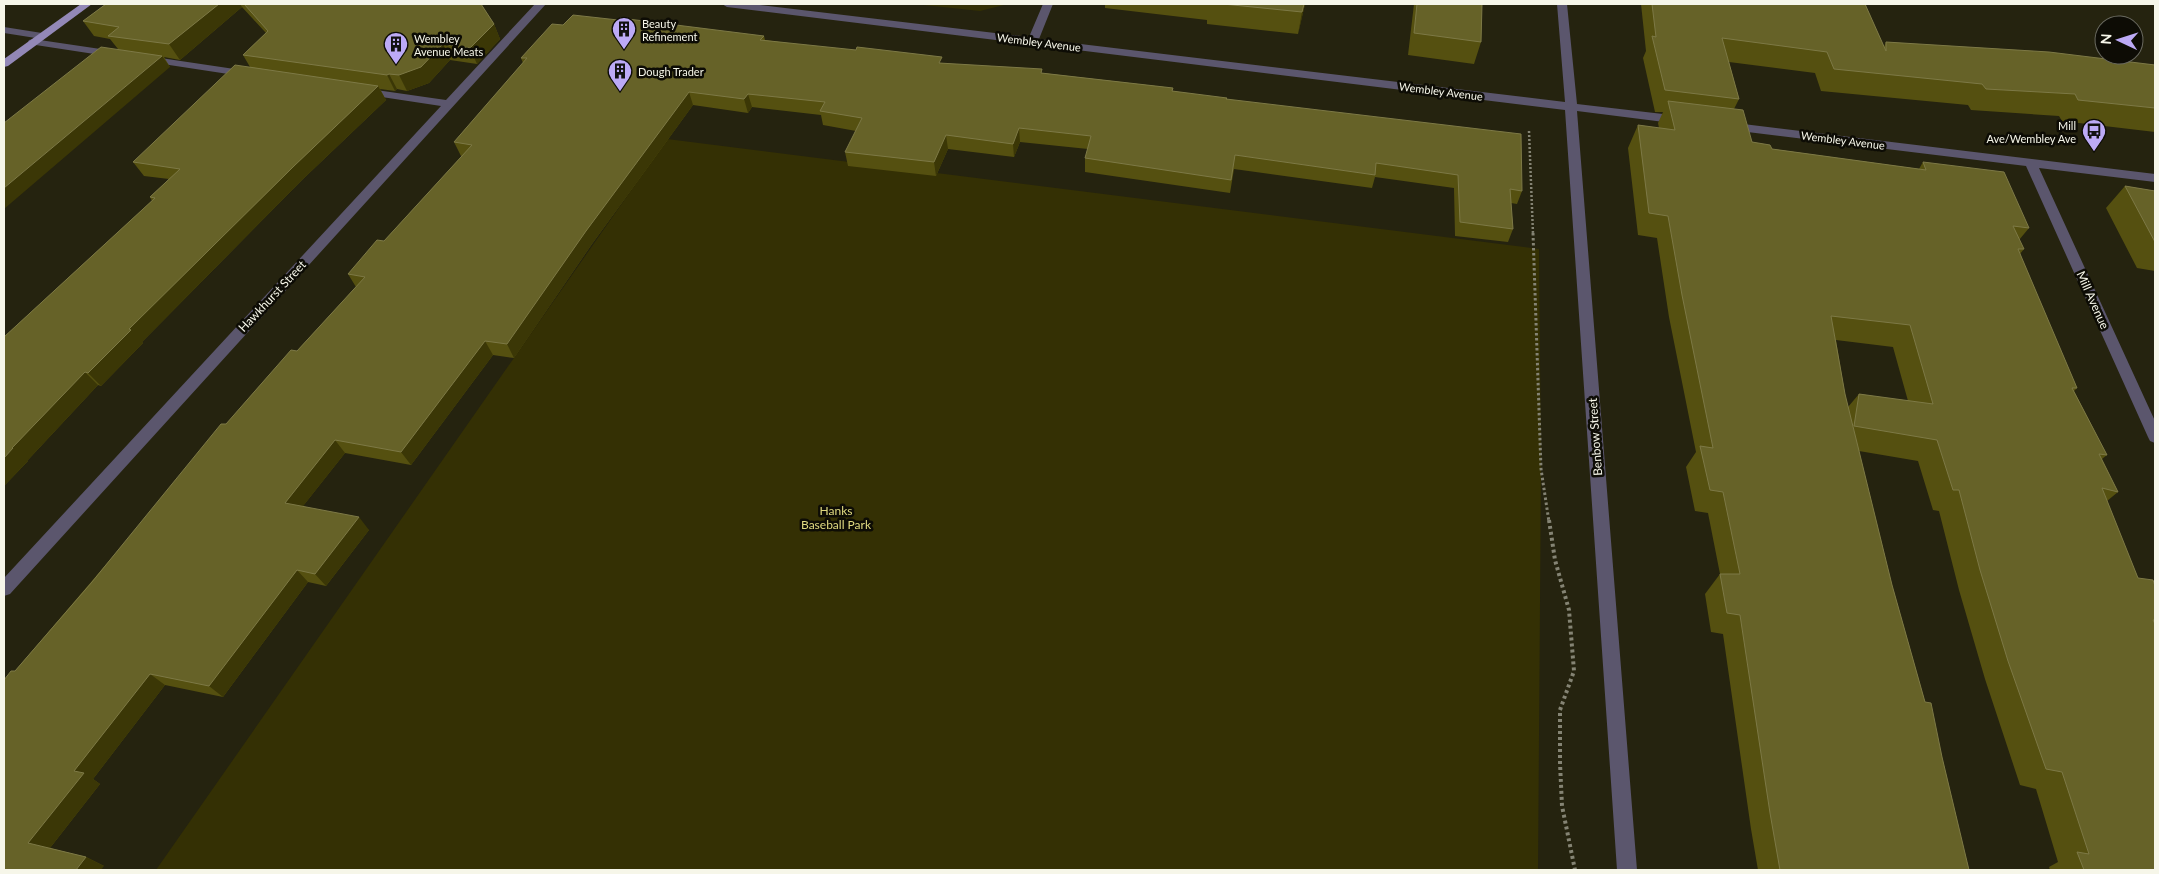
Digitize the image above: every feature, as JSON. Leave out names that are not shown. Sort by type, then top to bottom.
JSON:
[{"type":"main road","points":[[4,64],[87,4]]},
{"type":"street","name":"Hawkhurst Street","points":[[4,589],[541,4]]},
{"type":"street","name":"Wembley Avenue","points":[[727,4],[1688,121]]},
{"type":"street","points":[[1033,41],[1048,4]]},
{"type":"street","name":"Benbow Street","points":[[1562,4],[1627,870]]},
{"type":"street","points":[[4,30],[38,39],[126,56],[257,75]]},
{"type":"street","points":[[353,90],[449,104]]},
{"type":"street","name":"Wembley Avenue","points":[[1718,125],[2155,178]]},
{"type":"street","name":"Mill Avenue","points":[[2031,163],[2155,437]]},
{"type":"path","points":[[1529,102],[1541,469],[1555,560],[1569,610],[1574,671],[1560,710],[1560,762],[1562,806],[1575,870]]},
{"type":"green space","points":[[914,4],[1008,4],[980,11]]},
{"type":"green space","name":"Hanks Baseball Park","points":[[667,139],[1539,249],[1541,469],[1538,870],[156,870]]},
{"type":"building","points":[[106,4],[219,4],[169,44],[108,36],[119,27],[83,21]]},
{"type":"building","points":[[244,4],[481,4],[494,24],[470,48],[443,44],[421,67],[399,75],[387,75],[243,55],[268,31]]},
{"type":"building","points":[[1223,4],[1304,4],[1302,12]]},
{"type":"building","points":[[1417,4],[1482,4],[1481,42],[1414,33]]},
{"type":"building","points":[[1652,4],[1865,4],[1886,51],[1886,42],[2049,52],[2094,58],[2094,65],[2155,65],[2155,108],[2078,100],[2075,94],[1986,89],[1982,84],[1834,69],[1827,52],[1722,38],[1739,99],[1665,90],[1652,36],[1656,37]]},
{"type":"building","points":[[573,15],[618,20],[620,18],[764,36],[760,40],[856,50],[857,47],[942,57],[939,63],[1042,69],[1041,73],[1173,88],[1172,91],[1226,99],[1521,134],[1522,191],[1510,189],[1513,229],[1460,222],[1458,175],[1376,163],[1375,175],[1235,155],[1231,180],[1085,158],[1091,136],[1019,128],[1013,144],[946,135],[934,162],[845,152],[862,118],[820,111],[825,102],[748,94],[744,99],[689,92],[586,231],[507,344],[485,341],[401,452],[335,440],[285,503],[359,517],[315,574],[297,570],[209,686],[150,674],[74,771],[84,773],[28,843],[86,857],[76,870],[4,870],[4,680],[11,671],[15,671],[92,582],[221,424],[226,424],[291,350],[297,351],[365,277],[348,274],[377,240],[384,241],[472,145],[454,142],[527,58],[521,58],[552,24],[563,25]]},
{"type":"building","points":[[101,47],[162,56],[4,188],[4,123]]},
{"type":"building","points":[[235,65],[378,86],[129,329],[131,330],[88,373],[85,372],[4,458],[4,337],[155,198],[150,197],[180,169],[133,162]]},
{"type":"building","points":[[1668,101],[1743,110],[1752,142],[1770,145],[1772,149],[1926,170],[1923,162],[2004,172],[2029,228],[2013,226],[2024,249],[2018,249],[2077,388],[2072,388],[2107,455],[2099,454],[2118,492],[2102,488],[2138,578],[2153,580],[2155,586],[2155,620],[2153,620],[2155,624],[2155,870],[2084,870],[2077,852],[2089,854],[2062,772],[2046,769],[2008,661],[1980,570],[1959,490],[1953,490],[1937,440],[1854,426],[1859,394],[1933,404],[1910,325],[1831,316],[1845,394],[1892,585],[1925,702],[1931,703],[1969,870],[1780,870],[1740,615],[1727,613],[1720,574],[1740,574],[1723,492],[1710,490],[1700,446],[1713,448],[1668,216],[1649,213],[1638,125],[1675,130]]},
{"type":"building","points":[[2125,186],[2155,191],[2155,242]]},
{"type":"place","name":"Beauty Refinement","points":[[624,50]]},
{"type":"place","name":"Wembley Avenue Meats","points":[[396,65]]},
{"type":"place","name":"Dough Trader","points":[[620,92]]},
{"type":"place","name":"Mill Ave/Wembley Ave","points":[[2094,152]]}]
